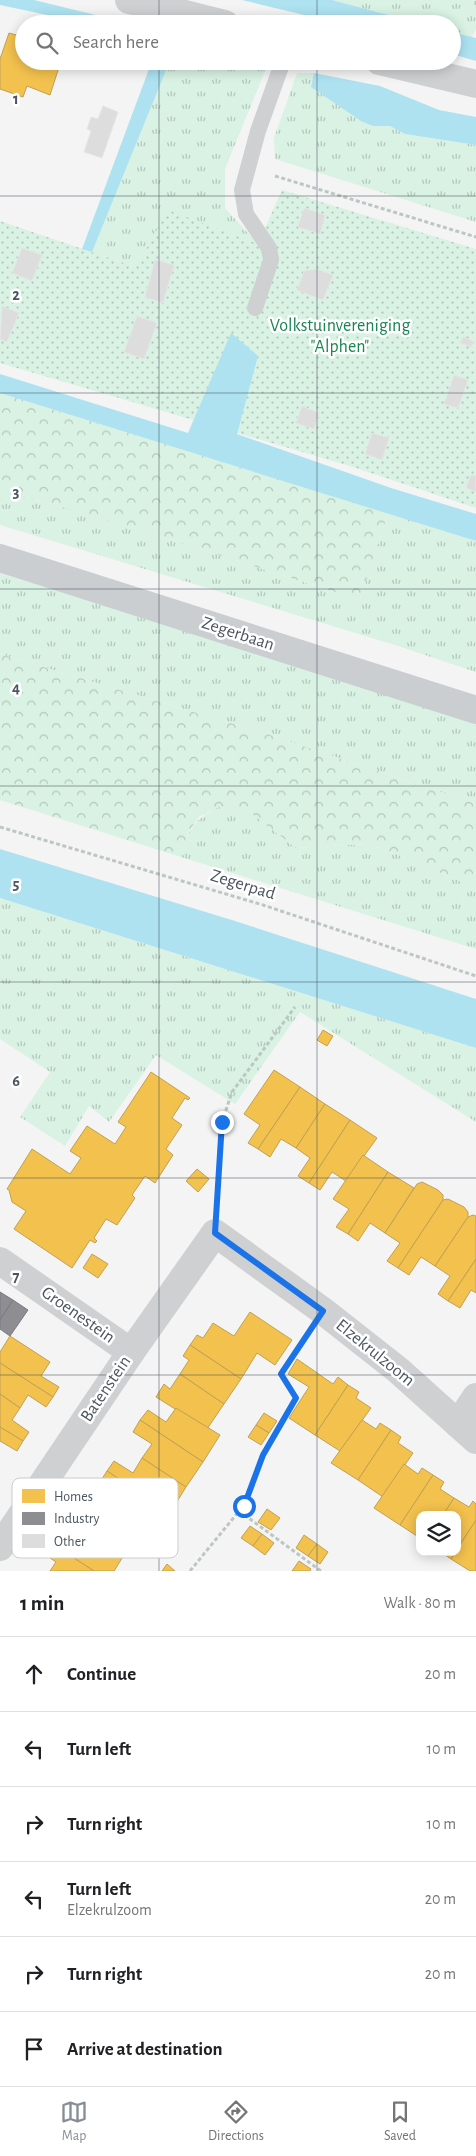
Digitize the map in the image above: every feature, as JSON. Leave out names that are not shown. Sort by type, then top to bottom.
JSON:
[{"type":"main road","name":"Zegerbaan","points":[[0,558],[476,710]]},
{"type":"street","points":[[129,0],[189,15]]},
{"type":"street","points":[[418,70],[476,84]]},
{"type":"street","name":"Elzekrulzoom","points":[[215,1233],[323,1311],[398,1370],[467,1432],[476,1397]]},
{"type":"street","name":"Batenstein","points":[[46,1478],[131,1352],[215,1233]]},
{"type":"street","name":"Groenestein","points":[[0,1261],[131,1352]]},
{"type":"street","name":"Batenstein","points":[[0,1547],[12,1529]]},
{"type":"lane","points":[[256,308],[271,260],[269,248],[246,214],[242,190],[280,70]]},
{"type":"path","points":[[248,168],[476,237]]},
{"type":"path","name":"Zegerpad","points":[[0,827],[263,905],[476,976]]},
{"type":"path","points":[[215,1233],[222,1122],[232,1092],[295,1007]]},
{"type":"path","points":[[190,1571],[244,1506],[263,1455],[296,1398],[281,1374],[323,1311]]},
{"type":"path","points":[[239,1511],[321,1571]]},
{"type":"green space","points":[[332,0],[476,0],[476,29],[472,37],[461,34],[461,15],[388,15]]},
{"type":"green space","points":[[166,70],[265,71],[225,169],[225,208],[258,244],[136,267],[92,252]]},
{"type":"green space","points":[[297,73],[314,73],[311,87],[373,126],[390,126],[405,134],[476,145],[476,222],[275,159],[274,138]]},
{"type":"green space","name":"Volkstuinvereniging \"Alphen\"","points":[[282,190],[476,249],[476,508],[353,467],[0,363],[0,221],[136,267],[168,210],[258,244]]},
{"type":"green space","points":[[0,393],[388,513],[360,600],[137,529],[0,489]]},
{"type":"green space","points":[[0,489],[137,529],[360,600],[388,513],[476,541],[476,672],[395,645],[0,525]]},
{"type":"green space","points":[[0,573],[476,722],[476,804],[267,734],[0,654]]},
{"type":"green space","points":[[0,654],[267,734],[476,804],[476,886],[367,844],[296,848],[247,810],[218,807],[200,816],[189,831],[181,857],[0,800]]},
{"type":"green space","points":[[218,807],[247,810],[296,848],[367,844],[476,886],[476,949],[181,857],[186,840],[193,827],[202,817]]},
{"type":"green space","points":[[0,898],[476,1048],[476,1122],[300,1012],[235,1104],[156,1055],[109,1122],[89,1106],[65,1146],[20,1117],[50,1072],[0,1039]]},
{"type":"water","points":[[0,0],[34,0],[96,15],[47,15],[0,5]]},
{"type":"water","points":[[242,0],[332,0],[388,15],[304,15]]},
{"type":"water","points":[[461,34],[476,38],[476,61],[461,57]]},
{"type":"water","points":[[149,70],[166,70],[92,252],[82,249]]},
{"type":"water","points":[[314,73],[380,86],[439,110],[476,117],[476,145],[405,134],[390,126],[373,126],[361,121],[311,87]]},
{"type":"water","points":[[231,333],[258,356],[237,434],[391,488],[476,514],[476,541],[0,393],[0,374],[188,433]]},
{"type":"water","points":[[0,849],[235,921],[476,999],[476,1048],[0,898]]},
{"type":"building: Homes","points":[[9,33],[15,35],[15,70],[58,70],[50,95],[27,86],[23,97],[0,89],[0,59]]},
{"type":"building: Homes","points":[[323,1030],[333,1036],[327,1046],[317,1040]]},
{"type":"building: Homes","points":[[274,1070],[300,1087],[258,1149],[248,1143],[260,1125],[244,1114]]},
{"type":"building: Homes","points":[[151,1072],[190,1098],[188,1100],[185,1098],[172,1118],[182,1125],[166,1149],[173,1155],[155,1183],[145,1176],[132,1195],[135,1198],[117,1225],[106,1219],[94,1238],[97,1241],[95,1243],[90,1240],[72,1268],[14,1229],[26,1211],[12,1202],[9,1190],[7,1189],[32,1149],[70,1174],[81,1158],[70,1151],[87,1126],[115,1144],[126,1127],[118,1122]]},
{"type":"building: Homes","points":[[300,1087],[325,1104],[296,1148],[281,1139],[270,1157],[258,1149]]},
{"type":"building: Homes","points":[[325,1104],[350,1120],[309,1183],[298,1176],[310,1158],[296,1148]]},
{"type":"building: Homes","points":[[350,1120],[377,1138],[346,1181],[332,1172],[320,1190],[309,1183]]},
{"type":"building: Homes","points":[[363,1155],[388,1172],[348,1234],[336,1227],[349,1209],[333,1199]]},
{"type":"building: Homes","points":[[197,1169],[209,1179],[198,1192],[186,1181]]},
{"type":"building: Homes","points":[[388,1172],[414,1188],[385,1233],[370,1223],[358,1241],[348,1234]]},
{"type":"building: Homes","points":[[422,1182],[438,1190],[443,1195],[443,1200],[398,1268],[387,1261],[400,1243],[385,1233],[417,1184]]},
{"type":"building: Homes","points":[[448,1199],[464,1207],[468,1212],[468,1217],[435,1266],[421,1257],[409,1275],[398,1268],[443,1200]]},
{"type":"building: Homes","points":[[476,1216],[476,1259],[448,1301],[438,1294],[450,1276],[435,1266],[468,1217]]},
{"type":"building: Homes","points":[[92,1254],[108,1264],[98,1278],[83,1268]]},
{"type":"building: Homes","points":[[476,1259],[476,1293],[471,1290],[460,1308],[448,1301]]},
{"type":"building: Homes","points":[[250,1312],[292,1340],[275,1365],[257,1353],[241,1379],[190,1345],[197,1335],[203,1338],[213,1323],[234,1336]]},
{"type":"building: Homes","points":[[10,1336],[50,1362],[41,1376],[59,1387],[53,1397],[0,1363],[0,1352]]},
{"type":"building: Homes","points":[[190,1345],[241,1379],[224,1404],[180,1374],[189,1360],[183,1356]]},
{"type":"building: Homes","points":[[297,1359],[333,1384],[338,1377],[348,1385],[315,1435],[289,1418],[309,1387],[288,1374]]},
{"type":"building: Homes","points":[[0,1363],[53,1397],[46,1407],[28,1395],[20,1408],[0,1394]]},
{"type":"building: Homes","points":[[180,1374],[224,1404],[207,1429],[156,1397],[164,1384],[170,1389]]},
{"type":"building: Homes","points":[[348,1385],[359,1392],[356,1398],[371,1408],[340,1451],[315,1435]]},
{"type":"building: Homes","points":[[0,1394],[20,1408],[12,1420],[29,1432],[23,1441],[0,1427]]},
{"type":"building: Homes","points":[[176,1408],[220,1435],[203,1462],[140,1420],[148,1410],[166,1422]]},
{"type":"building: Homes","points":[[264,1413],[277,1421],[269,1433],[256,1425]]},
{"type":"building: Homes","points":[[140,1420],[203,1462],[186,1487],[178,1482],[178,1478],[172,1478],[142,1458],[152,1444],[133,1432]]},
{"type":"building: Homes","points":[[362,1420],[376,1429],[380,1423],[391,1430],[358,1480],[331,1463]]},
{"type":"building: Homes","points":[[256,1425],[269,1433],[261,1445],[248,1437]]},
{"type":"building: Homes","points":[[0,1427],[23,1441],[17,1451],[0,1441]]},
{"type":"building: Homes","points":[[391,1430],[401,1437],[398,1443],[413,1453],[383,1497],[358,1480]]},
{"type":"building: Homes","points":[[142,1458],[172,1478],[118,1478],[107,1471],[114,1461],[133,1473]]},
{"type":"building: Homes","points":[[404,1464],[418,1474],[422,1468],[433,1475],[400,1525],[374,1508]]},
{"type":"building: Homes","points":[[107,1471],[118,1478],[103,1478]]},
{"type":"building: Homes","points":[[433,1475],[444,1482],[440,1489],[454,1498],[446,1511],[416,1511],[416,1535],[400,1525]]},
{"type":"building: Homes","points":[[178,1482],[186,1487],[178,1500]]},
{"type":"building: Homes","points":[[454,1498],[469,1507],[473,1501],[476,1504],[476,1520],[461,1543],[461,1511],[446,1511]]},
{"type":"building: Homes","points":[[267,1509],[280,1518],[271,1530],[258,1522]]},
{"type":"building: Homes","points":[[476,1520],[476,1571],[470,1571],[451,1559],[453,1556],[461,1556],[461,1543]]},
{"type":"building: Homes","points":[[250,1526],[262,1534],[253,1546],[241,1538]]},
{"type":"building: Homes","points":[[262,1534],[274,1543],[265,1555],[253,1546]]},
{"type":"building: Homes","points":[[304,1535],[317,1544],[308,1556],[296,1548]]},
{"type":"building: Homes","points":[[317,1544],[328,1552],[320,1564],[308,1556]]},
{"type":"building: Homes","points":[[50,1558],[74,1558],[94,1571],[50,1571],[56,1562]]},
{"type":"building: Homes","points":[[74,1558],[122,1558],[114,1571],[94,1571]]},
{"type":"building: Homes","points":[[299,1561],[311,1569],[310,1571],[292,1571]]},
{"type":"building: Homes","points":[[167,1564],[175,1571],[162,1571]]},
{"type":"building: Industry","points":[[0,1292],[13,1300],[0,1320]]},
{"type":"building: Industry","points":[[13,1300],[28,1310],[10,1336],[0,1329],[0,1320]]},
{"type":"building: Other","points":[[103,106],[118,112],[102,158],[84,152],[91,131],[87,129],[91,117],[98,119]]},
{"type":"building: Other","points":[[304,208],[325,215],[320,234],[298,227]]},
{"type":"building: Other","points":[[22,248],[42,255],[32,281],[12,273]]},
{"type":"building: Other","points":[[155,260],[174,265],[163,303],[145,297]]},
{"type":"building: Other","points":[[317,269],[333,275],[323,300],[297,290],[304,271]]},
{"type":"building: Other","points":[[2,306],[19,313],[7,342],[0,339]]},
{"type":"building: Other","points":[[137,316],[157,323],[144,359],[124,352]]},
{"type":"building: Other","points":[[463,337],[473,341],[471,347],[460,343]]},
{"type":"building: Other","points":[[454,375],[468,380],[458,408],[444,404]]},
{"type":"building: Other","points":[[302,406],[319,413],[314,429],[296,423]]},
{"type":"building: Other","points":[[372,433],[389,438],[382,460],[365,454]]},
{"type":"building: Other","points":[[471,475],[476,476],[476,492],[466,488]]},
{"type":"route","points":[[222,1122],[215,1233],[323,1311],[281,1374],[296,1398],[263,1455],[244,1506]]}]
